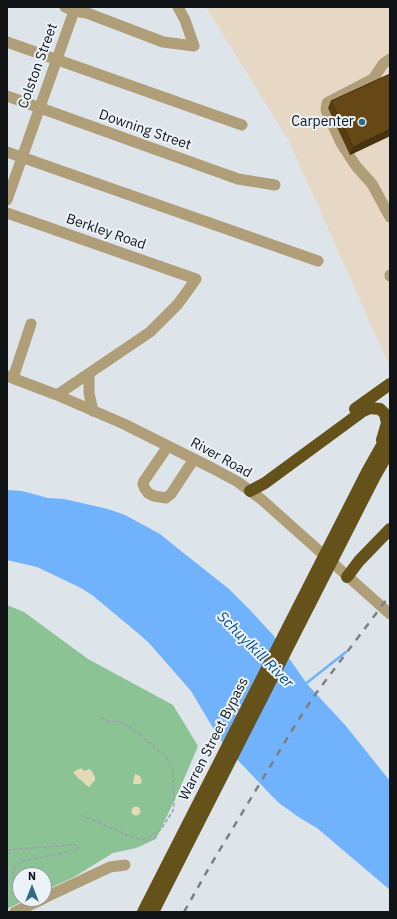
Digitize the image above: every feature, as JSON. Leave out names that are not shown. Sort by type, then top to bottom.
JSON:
[{"type":"highway","points":[[250,491],[261,478],[390,384]]},
{"type":"highway","points":[[250,491],[265,483],[364,411],[373,407],[383,411],[386,418],[386,428],[377,454]]},
{"type":"highway","name":"Warren Street Bypass","points":[[144,912],[211,788],[335,544],[377,454],[390,431]]},
{"type":"highway","name":"Warren Street Bypass","points":[[335,544],[390,450]]},
{"type":"highway","points":[[375,476],[390,458]]},
{"type":"highway","points":[[347,577],[359,561],[390,528]]},
{"type":"highway","points":[[347,577],[363,565],[390,537]]},
{"type":"highway","name":"Warren Street Bypass","points":[[154,912],[211,788]]},
{"type":"street","points":[[70,9],[87,13],[163,42],[194,46],[185,20],[178,7]]},
{"type":"street","name":"Colston Street","points":[[7,200],[57,59],[70,9]]},
{"type":"street","points":[[7,42],[242,125]]},
{"type":"street","points":[[390,59],[383,64],[373,79],[327,103],[326,110],[341,142],[356,166],[372,184],[390,216]]},
{"type":"street","name":"Downing Street","points":[[7,96],[39,109],[238,179],[275,185]]},
{"type":"street","points":[[7,152],[318,261]]},
{"type":"street","name":"Berkley Road","points":[[7,213],[196,279],[178,304],[150,332],[89,374]]},
{"type":"street","points":[[10,377],[31,324]]},
{"type":"street","points":[[57,395],[89,374]]},
{"type":"street","points":[[89,374],[89,393],[93,411]]},
{"type":"street","name":"River Road","points":[[10,377],[93,411],[228,476],[250,491],[390,614]]},
{"type":"street","points":[[168,446],[144,481],[143,484],[148,493],[154,496],[166,498],[171,494],[194,459]]},
{"type":"street","points":[[52,895],[110,867],[125,865]]},
{"type":"path","points":[[81,814],[142,840],[157,833],[173,811],[173,770],[166,757],[129,726],[120,722],[109,721],[101,717]]},
{"type":"path","points":[[7,850],[70,844],[75,845],[78,848],[76,850],[24,861],[16,865],[12,871],[18,892],[18,899],[14,908]]},
{"type":"shaded area","points":[[206,7],[390,7],[389,365],[289,141]]},
{"type":"green space","points":[[7,605],[24,612],[88,659],[173,705],[198,746],[156,839],[136,848],[113,853],[74,877],[52,887],[52,867],[12,867],[12,906],[7,909]]},
{"type":"sand","points":[[81,768],[84,771],[89,769],[91,770],[95,777],[95,780],[89,787],[73,772]]},
{"type":"sand","points":[[135,774],[140,776],[142,782],[140,784],[133,783]]},
{"type":"sand","points":[[134,807],[138,807],[140,811],[138,815],[134,815],[132,813],[132,809]]},
{"type":"water","name":"Schuylkill River","points":[[7,490],[22,491],[48,498],[64,499],[108,509],[125,515],[160,534],[229,589],[250,610],[273,635],[307,684],[346,726],[390,781],[390,890],[317,828],[300,818],[272,796],[230,752],[219,738],[191,691],[149,643],[139,634],[92,595],[81,588],[37,567],[7,560]]},
{"type":"building","name":"Carpenter","points":[[390,74],[390,129],[353,147],[331,101]]},
{"type":"waterway","points":[[304,685],[346,652]]},
{"type":"railway","points":[[184,912],[297,722],[314,696],[390,595]]},
{"type":"place","name":"Carpenter","points":[[362,122]]}]
